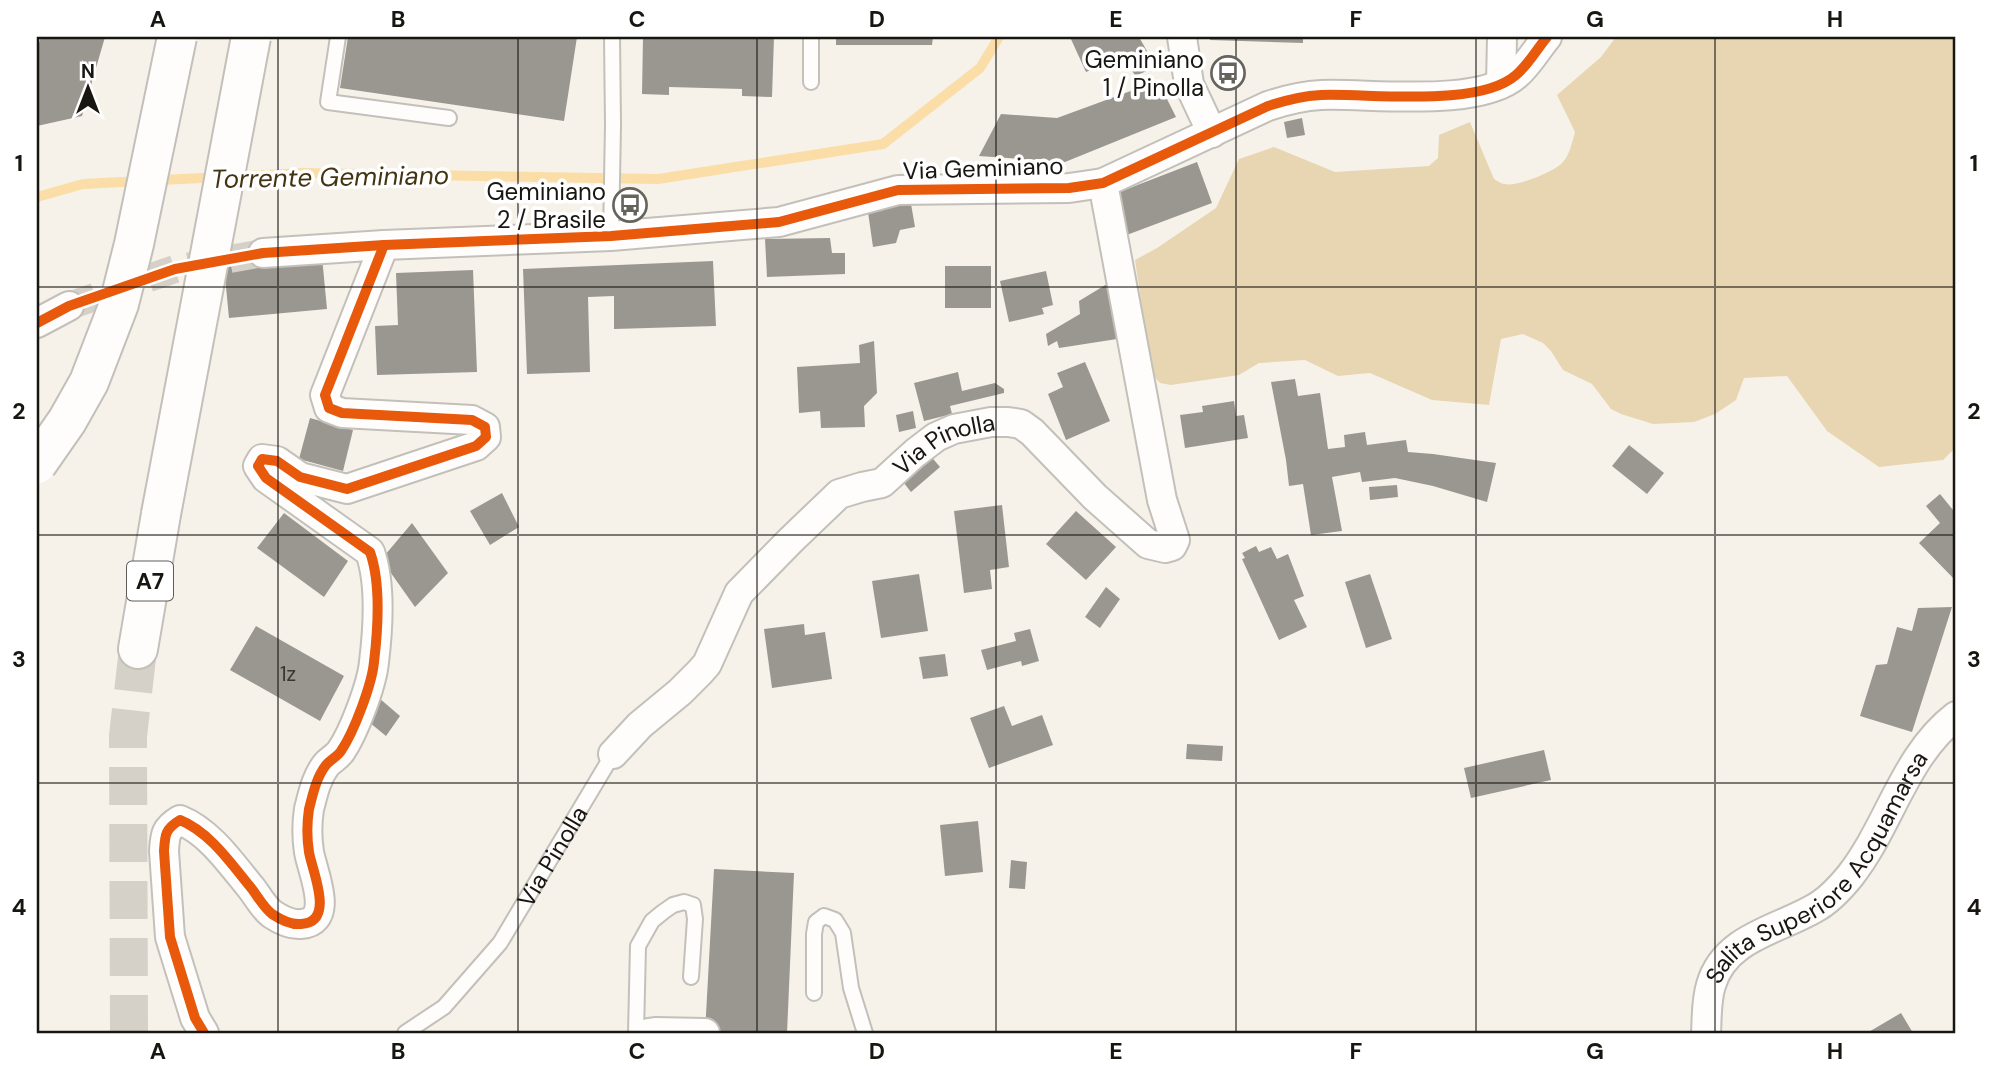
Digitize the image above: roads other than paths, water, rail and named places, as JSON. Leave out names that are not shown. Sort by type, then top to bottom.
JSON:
[{"type":"highway","points":[[37,464],[67,421],[89,382],[119,304],[177,37]]},
{"type":"highway","name":"A7","points":[[138,649],[251,37]]},
{"type":"street","points":[[1182,37],[1189,84],[1212,133]]},
{"type":"street","points":[[1501,85],[1502,37]]},
{"type":"street","name":"Via Geminiano","points":[[263,253],[611,236],[779,222],[898,190],[1069,188],[1103,183],[1268,106],[1295,97],[1430,97],[1477,92],[1501,85],[1517,75],[1546,37]]},
{"type":"street","name":"Via Pinolla","points":[[613,754],[640,725],[680,692],[707,664],[739,593],[790,541],[839,495],[882,483],[936,437],[954,429],[992,422],[1021,425],[1148,544],[1165,548],[1172,546],[1175,540],[1162,500],[1103,183]]},
{"type":"street","points":[[204,1033],[195,1018],[170,937],[164,851],[165,837],[170,826],[180,820],[201,833],[226,858],[270,912],[286,922],[312,922],[318,915],[320,897],[308,850],[308,813],[317,778],[327,763],[340,752],[353,727],[374,664],[376,568],[370,552],[266,478],[258,466],[262,459],[277,461],[300,477],[347,489],[476,446],[486,438],[485,427],[472,420],[342,413],[328,408],[325,394],[384,245]]},
{"type":"street","points":[[37,323],[69,306]]},
{"type":"street","name":"Salita Superiore Acquamarsa","points":[[1706,1033],[1708,1000],[1712,983],[1721,966],[1734,950],[1750,938],[1818,906],[1850,876],[1884,821],[1916,759],[1956,716]]},
{"type":"street","points":[[649,1033],[705,1033]]},
{"type":"lane","points":[[338,37],[328,102],[449,118]]},
{"type":"lane","points":[[611,236],[612,37]]},
{"type":"lane","points":[[811,37],[811,82]]},
{"type":"lane","name":"Via Pinolla","points":[[405,1033],[444,1007],[500,943],[613,754]]},
{"type":"lane","points":[[636,1033],[638,946],[652,921],[673,905],[684,902],[693,905],[695,919],[691,977]]},
{"type":"lane","points":[[814,993],[814,934],[816,922],[824,916],[835,920],[843,933],[851,988],[865,1033]]},
{"type":"waterway","name":"Torrente Geminiano","points":[[37,197],[83,184],[303,173],[658,179],[883,144],[980,68],[999,37]]},
{"type":"tunnel","points":[[69,306],[175,269],[263,253]]},
{"type":"tunnel","points":[[129,1033],[128,736],[138,649]]},
{"type":"place","name":"Geminiano 1 / Pinolla","points":[[1228,73]]},
{"type":"place","name":"Geminiano 2 / Brasile","points":[[630,205]]}]
